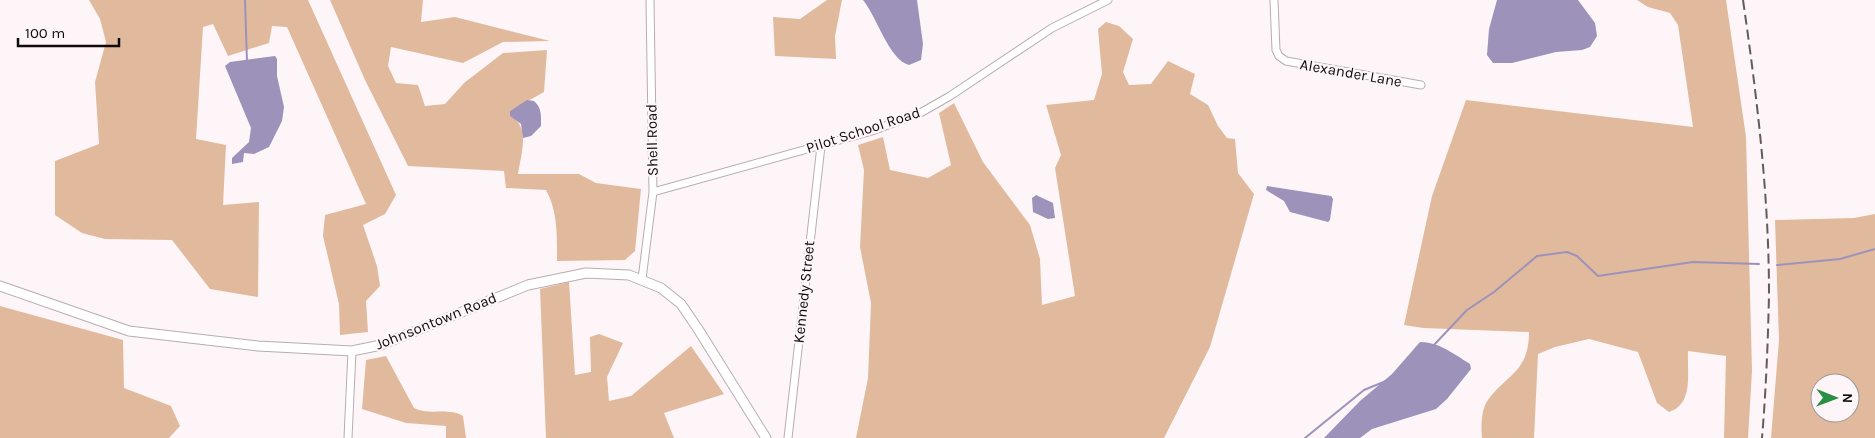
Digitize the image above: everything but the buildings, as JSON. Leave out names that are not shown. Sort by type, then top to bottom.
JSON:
[{"type":"street","name":"Shell Road","points":[[642,279],[653,192],[650,0]]},
{"type":"street","name":"Pilot School Road","points":[[653,192],[872,131],[922,112],[950,96],[1052,28],[1108,0]]},
{"type":"street","name":"Alexander Lane","points":[[1274,0],[1276,50],[1279,56],[1286,61],[1421,85]]},
{"type":"street","name":"Kennedy Street","points":[[788,438],[821,146]]},
{"type":"street","name":"Johnsontown Road","points":[[0,286],[129,331],[252,345],[352,351],[380,345],[498,296],[558,277],[586,272],[616,273],[642,279],[661,288],[680,304],[698,329],[766,438]]},
{"type":"street","points":[[348,438],[352,351]]},
{"type":"shaded area","points":[[89,0],[308,0],[396,195],[385,214],[363,225],[377,266],[380,286],[366,301],[368,332],[340,335],[339,304],[323,236],[325,215],[366,204],[287,27],[272,26],[269,43],[228,56],[213,24],[203,27],[196,139],[226,145],[223,205],[259,202],[258,297],[210,289],[172,240],[105,239],[82,233],[55,215],[55,161],[99,144],[95,82],[106,42],[100,19]]},
{"type":"shaded area","points":[[330,0],[423,0],[421,22],[455,17],[550,41],[503,42],[463,63],[391,47],[388,66],[396,83],[418,85],[425,106],[445,104],[464,83],[503,53],[547,50],[544,92],[510,111],[510,116],[521,126],[523,133],[518,174],[579,174],[596,183],[641,189],[635,251],[625,260],[557,261],[555,216],[546,190],[506,188],[504,171],[408,166],[365,80]]},
{"type":"shaded area","points":[[827,0],[842,0],[835,36],[836,59],[775,56],[773,17],[800,19]]},
{"type":"shaded area","points":[[863,0],[917,0],[923,44],[921,60],[909,65],[895,55]]},
{"type":"shaded area","points":[[1497,0],[1578,0],[1595,23],[1597,36],[1590,47],[1582,50],[1556,52],[1512,63],[1493,63],[1487,55],[1489,29]]},
{"type":"shaded area","points":[[1637,0],[1726,0],[1746,137],[1752,371],[1748,438],[1724,438],[1726,356],[1688,351],[1688,387],[1686,395],[1677,408],[1669,412],[1657,403],[1638,352],[1589,339],[1555,347],[1538,354],[1534,438],[1482,438],[1484,408],[1495,391],[1521,364],[1528,345],[1529,332],[1423,328],[1404,325],[1432,196],[1466,100],[1693,127],[1678,25],[1670,13],[1648,7]]},
{"type":"shaded area","points":[[1106,22],[1119,26],[1133,39],[1123,72],[1129,85],[1151,84],[1168,61],[1195,74],[1190,94],[1208,105],[1218,126],[1227,138],[1235,139],[1238,173],[1254,194],[1210,347],[1164,438],[856,438],[868,378],[871,303],[860,247],[864,170],[858,145],[883,137],[890,170],[928,178],[951,165],[939,113],[954,103],[983,162],[1030,225],[1040,259],[1042,305],[1075,296],[1055,168],[1061,155],[1046,105],[1094,100],[1102,74],[1098,29]]},
{"type":"shaded area","points":[[275,56],[277,59],[277,76],[284,107],[282,121],[269,147],[254,154],[244,153],[243,162],[232,164],[232,158],[249,142],[251,128],[225,66],[230,62]]},
{"type":"shaded area","points":[[527,100],[534,101],[538,106],[541,112],[541,126],[531,136],[523,138],[521,124],[510,116],[510,111]]},
{"type":"shaded area","points":[[1267,186],[1331,196],[1333,199],[1330,220],[1328,222],[1290,212],[1284,201],[1266,190]]},
{"type":"shaded area","points":[[1036,195],[1053,203],[1055,218],[1048,219],[1033,212],[1032,198]]},
{"type":"shaded area","points":[[1875,214],[1875,438],[1771,438],[1779,340],[1775,220],[1854,218]]},
{"type":"shaded area","points":[[569,282],[575,375],[591,372],[590,337],[599,334],[623,343],[607,377],[609,401],[631,396],[691,346],[724,394],[664,413],[674,438],[546,438],[540,289]]},
{"type":"shaded area","points":[[0,306],[123,340],[124,388],[171,406],[180,426],[169,438],[0,438]]},
{"type":"shaded area","points":[[1420,342],[1440,346],[1470,364],[1471,369],[1447,399],[1436,409],[1372,429],[1360,438],[1324,438],[1360,401],[1392,374]]},
{"type":"shaded area","points":[[386,356],[414,408],[426,411],[451,412],[463,416],[466,438],[446,438],[446,426],[406,423],[362,409],[366,360]]},
{"type":"waterway","points":[[245,0],[247,62]]},
{"type":"waterway","points":[[1777,265],[1840,259],[1875,249]]},
{"type":"waterway","points":[[1433,346],[1467,310],[1494,292],[1537,256],[1567,252],[1577,256],[1598,276],[1693,262],[1759,264]]},
{"type":"waterway","points":[[1305,438],[1364,390],[1386,381]]},
{"type":"railway","points":[[1743,0],[1753,73],[1767,220],[1769,294],[1762,438]]}]
